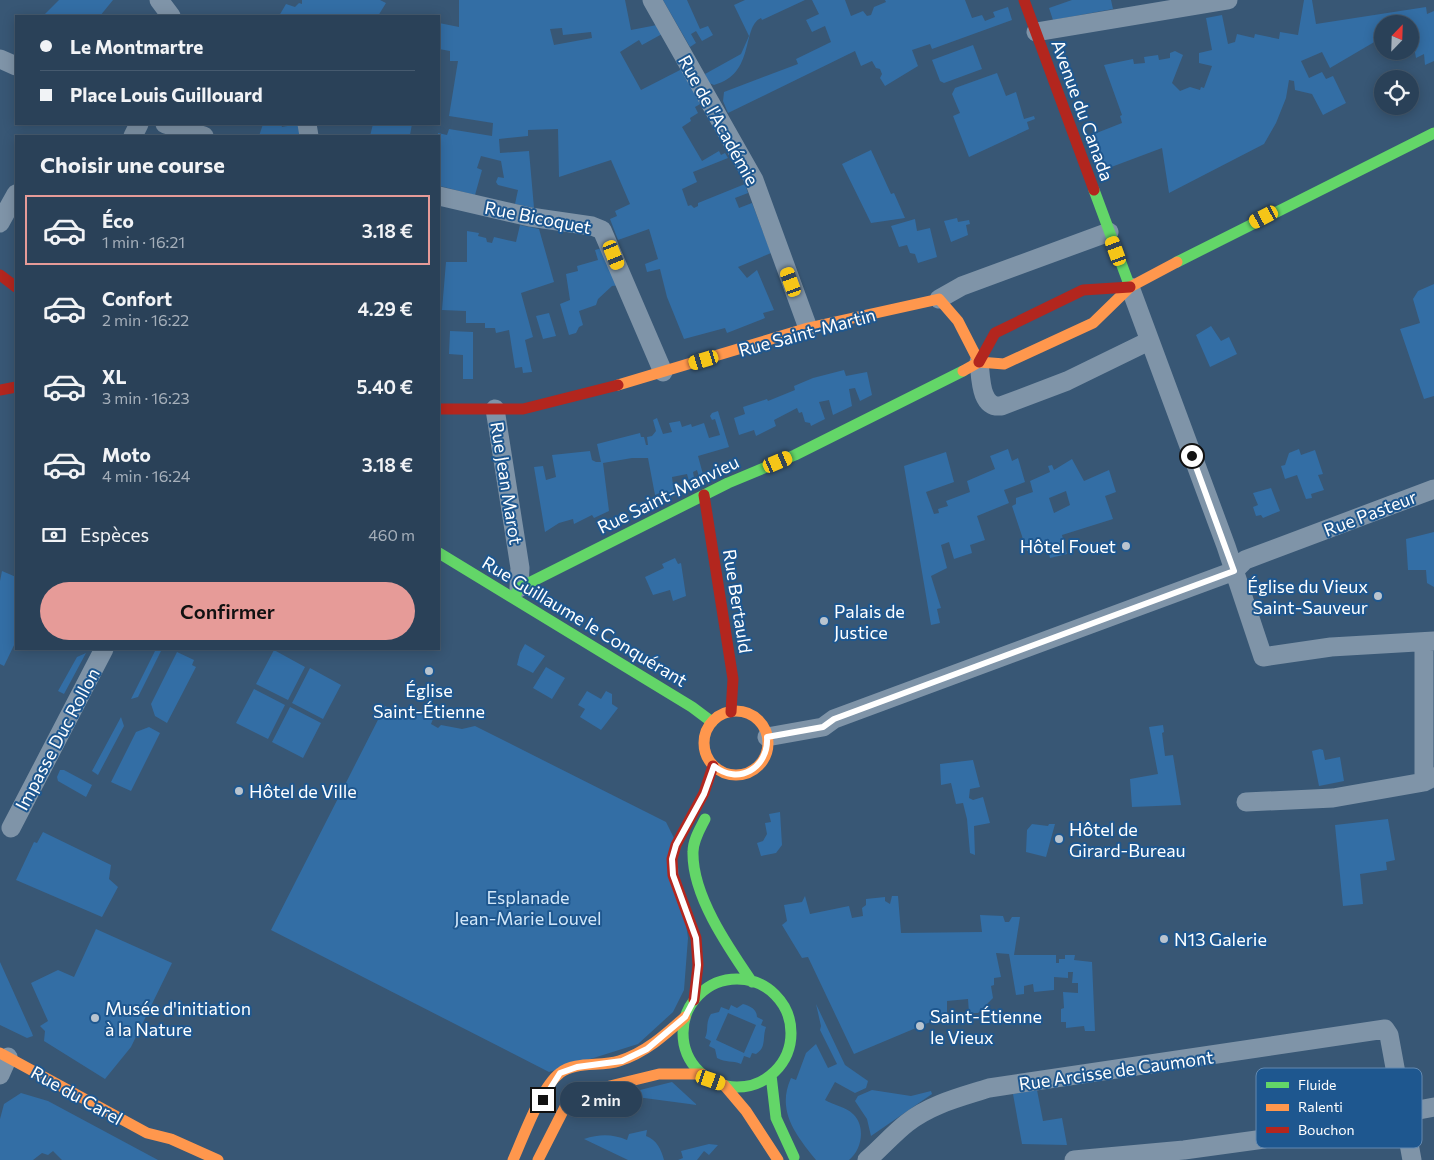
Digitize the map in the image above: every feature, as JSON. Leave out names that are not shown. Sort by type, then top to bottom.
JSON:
[{"type":"main road","name":"Avenue du Canada","points":[[1024,0],[1130,287]]},
{"type":"main road","points":[[978,362],[1004,364],[1087,326],[1098,320],[1130,287],[1264,217],[1434,133]]},
{"type":"main road","points":[[0,275],[15,286]]},
{"type":"main road","points":[[978,362],[995,333],[1083,290],[1130,287]]},
{"type":"main road","name":"Rue Saint-Martin","points":[[440,408],[523,409],[583,395],[808,328],[939,300]]},
{"type":"main road","points":[[939,300],[950,310],[963,327],[978,362]]},
{"type":"main road","name":"Rue Saint-Manvieu","points":[[517,593],[704,495],[804,451],[978,362]]},
{"type":"main road","points":[[0,390],[15,387]]},
{"type":"main road","name":"Rue Bertauld","points":[[704,495],[733,679],[731,712]]},
{"type":"main road","name":"Rue Guillaume le Conquérant","points":[[440,553],[517,593],[712,722]]},
{"type":"main road","points":[[718,769],[741,774],[754,770],[766,753],[767,737],[760,722],[754,717],[739,712],[731,712],[712,722],[705,734],[704,748],[718,769],[720,786]]},
{"type":"main road","points":[[513,1160],[548,1088],[560,1073],[577,1067],[608,1064],[635,1055],[658,1042],[685,1017],[694,1000],[698,965],[696,938],[673,875],[672,859],[676,845],[718,769]]},
{"type":"main road","points":[[712,807],[695,839],[693,863],[696,877],[722,937],[752,982]]},
{"type":"main road","points":[[694,1000],[707,989],[722,981],[752,982],[774,994],[781,1003],[789,1021],[790,1041],[788,1051],[771,1075],[747,1086],[724,1085]]},
{"type":"main road","points":[[685,1017],[683,1035],[685,1049],[690,1061],[702,1074],[724,1085],[746,1111],[778,1160]]},
{"type":"main road","name":"Rue du Carel","points":[[4,1055],[147,1133],[171,1139],[218,1160]]},
{"type":"main road","points":[[538,1160],[566,1105],[577,1094],[659,1074],[702,1074]]},
{"type":"main road","points":[[771,1075],[772,1106],[778,1127],[796,1160]]},
{"type":"main road","name":"Rue du Carel","points":[[147,1133],[165,1152]]},
{"type":"street","points":[[159,0],[170,15]]},
{"type":"street","name":"Rue de l'Académie","points":[[652,0],[754,180],[808,328]]},
{"type":"street","points":[[1036,32],[1228,0]]},
{"type":"street","points":[[0,59],[15,66]]},
{"type":"street","points":[[168,125],[201,135]]},
{"type":"street","points":[[0,223],[15,196]]},
{"type":"street","name":"Rue Bicoquet","points":[[440,196],[530,217],[592,226],[602,230],[663,372]]},
{"type":"street","name":"Rue Saint-Martin","points":[[939,300],[962,286],[1110,232]]},
{"type":"street","points":[[1130,287],[1234,571],[1263,657],[1325,648],[1429,642],[1429,779],[1333,798],[1246,802]]},
{"type":"street","points":[[978,362],[985,398],[990,404],[1001,406],[1067,381],[1149,340]]},
{"type":"street","name":"Rue Jean Marot","points":[[495,409],[520,568],[517,593]]},
{"type":"street","name":"Rue Pasteur","points":[[767,737],[823,727],[842,716],[1234,571],[1245,560],[1434,489]]},
{"type":"street","name":"Impasse Duc Rollon","points":[[11,828],[103,650]]},
{"type":"street","name":"Rue Arcisse de Caumont","points":[[867,1160],[907,1123],[921,1114],[940,1103],[989,1088],[1109,1069],[1222,1055],[1288,1042],[1385,1029],[1389,1035],[1395,1068]]},
{"type":"street","name":"Rue du Carel","points":[[0,1075],[4,1055]]},
{"type":"street","points":[[1074,1160],[1196,1149],[1256,1139]]},
{"type":"green space","points":[[59,0],[113,0],[101,15],[44,15]]},
{"type":"green space","points":[[302,0],[380,0],[386,3],[379,15],[280,15],[286,4],[295,7],[299,3],[302,4]]},
{"type":"green space","points":[[459,0],[625,0],[631,30],[657,25],[662,34],[642,45],[639,40],[620,52],[641,90],[682,69],[702,103],[695,107],[698,113],[690,118],[691,121],[682,127],[702,161],[719,151],[721,155],[725,153],[728,158],[693,172],[697,182],[682,189],[688,206],[691,205],[694,208],[698,206],[698,203],[745,184],[748,193],[735,198],[739,208],[752,203],[771,253],[738,267],[747,278],[757,270],[774,310],[763,313],[765,318],[727,333],[725,328],[684,339],[667,297],[660,269],[647,272],[645,264],[658,259],[649,229],[618,240],[610,219],[617,216],[615,211],[630,204],[611,160],[559,177],[558,129],[528,130],[528,136],[499,139],[500,153],[529,151],[534,208],[515,204],[518,190],[498,185],[496,182],[498,177],[504,178],[501,161],[481,156],[477,168],[482,170],[475,195],[440,186],[440,135],[438,133],[447,135],[449,129],[492,136],[493,123],[449,116],[458,61],[450,61],[450,51],[440,49],[440,23],[459,27]],"holes":[[[562,28],[563,35],[591,32],[592,38],[554,45],[550,29]]]},
{"type":"green space","points":[[663,0],[687,0],[700,29],[708,26],[713,35],[702,41],[696,31],[691,34],[696,43],[690,47]]},
{"type":"green space","points":[[745,0],[805,0],[762,20],[761,18],[755,23],[746,51],[736,71],[727,79],[714,85],[709,83],[705,74],[741,54],[749,36],[734,5]]},
{"type":"green space","points":[[812,0],[845,0],[851,16],[863,11],[867,16],[871,15],[874,7],[886,2],[885,0],[965,0],[972,18],[982,15],[985,21],[995,17],[993,12],[1008,7],[1012,20],[932,49],[930,44],[912,50],[918,66],[885,86],[880,78],[882,74],[880,69],[876,68],[872,61],[861,66],[855,51],[728,113],[723,101],[724,92],[798,64],[796,59],[831,42],[825,26],[812,32],[806,20],[819,14]]},
{"type":"green space","points":[[1072,0],[1111,0],[1113,9],[1053,20],[1049,8]]},
{"type":"green space","points":[[1304,0],[1312,0],[1316,24],[1374,15],[1374,42],[1330,68],[1322,52],[1301,61],[1309,78],[1322,72],[1326,79],[1333,76],[1346,103],[1323,115],[1312,94],[1295,90],[1294,81],[1289,80],[1286,98],[1276,123],[1264,144],[1169,193],[1162,148],[1106,169],[1094,134],[1122,123],[1120,116],[1122,115],[1104,65],[1133,59],[1134,64],[1145,63],[1144,57],[1158,55],[1159,60],[1170,58],[1170,53],[1175,51],[1183,55],[1172,83],[1180,91],[1190,87],[1200,90],[1201,87],[1204,88],[1212,66],[1199,63],[1199,53],[1212,50],[1206,18],[1222,15],[1228,44],[1235,42],[1237,34],[1254,38],[1255,34],[1279,39],[1280,32],[1298,35]]},
{"type":"green space","points":[[1426,7],[1427,14],[1434,11],[1434,61],[1425,65],[1424,54],[1419,56],[1419,15],[1374,15]]},
{"type":"green space","points":[[973,45],[982,69],[944,83],[940,81],[932,60]]},
{"type":"green space","points":[[997,73],[1006,96],[1016,92],[1024,119],[1034,116],[1035,119],[1027,122],[1029,129],[969,157],[953,116],[960,113],[952,94],[955,88]]},
{"type":"green space","points":[[263,125],[281,125],[282,127],[298,125],[301,135],[259,135]]},
{"type":"green space","points":[[373,125],[412,125],[410,135],[370,135]]},
{"type":"green space","points":[[871,150],[891,194],[894,193],[905,218],[871,223],[842,164]]},
{"type":"green space","points":[[957,218],[958,222],[969,220],[970,224],[966,225],[968,235],[951,242],[944,221]]},
{"type":"green space","points":[[915,219],[917,231],[930,228],[937,257],[918,263],[915,254],[910,253],[907,245],[899,247],[891,226]]},
{"type":"green space","points":[[520,225],[539,229],[554,282],[521,293],[533,337],[525,340],[532,372],[523,373],[522,367],[515,368],[509,330],[496,333],[495,328],[485,328],[485,323],[466,323],[466,311],[442,310],[446,262],[467,262],[467,231],[479,233],[478,236],[486,238],[487,242],[492,243],[494,237],[516,242]]},
{"type":"green space","points":[[602,248],[620,285],[612,286],[598,299],[596,305],[579,311],[583,325],[579,327],[576,333],[569,335],[560,304],[570,300],[566,274],[578,271],[577,266],[598,260],[595,250]]},
{"type":"green space","points":[[1434,284],[1434,396],[1424,399],[1400,329],[1420,323],[1413,299],[1418,291]]},
{"type":"green space","points":[[549,313],[556,336],[543,339],[536,316]]},
{"type":"green space","points":[[1211,326],[1221,341],[1229,337],[1237,354],[1210,367],[1196,335]]},
{"type":"green space","points":[[450,331],[473,332],[473,379],[463,379],[463,355],[449,354]]},
{"type":"green space","points":[[844,370],[846,376],[867,372],[872,395],[860,401],[855,388],[849,389],[852,406],[833,415],[829,400],[819,402],[825,419],[811,426],[810,423],[805,422],[802,412],[799,413],[797,408],[774,420],[776,426],[756,436],[754,430],[739,435],[734,418],[745,414],[743,407],[767,399],[768,401],[795,390],[794,386],[813,378]]},
{"type":"green space","points":[[718,411],[729,447],[698,456],[704,478],[700,480],[697,470],[693,472],[695,483],[690,485],[687,474],[672,477],[674,493],[665,497],[662,492],[655,495],[648,458],[632,458],[603,463],[609,511],[594,518],[592,515],[574,524],[573,519],[559,523],[545,532],[534,467],[543,466],[546,480],[556,477],[552,455],[590,451],[592,460],[601,462],[597,444],[640,433],[641,437],[644,437],[646,445],[648,445],[647,437],[652,436],[656,431],[653,420],[657,418],[663,434],[672,432],[669,423],[680,421],[682,427],[691,424],[692,427],[704,423],[709,438],[720,435],[715,419],[712,420],[710,416]]},
{"type":"green space","points":[[1008,449],[1012,461],[1018,458],[1025,482],[1004,490],[1009,503],[977,516],[985,540],[970,545],[972,553],[954,559],[949,542],[941,545],[947,568],[931,576],[941,608],[937,609],[940,623],[931,625],[904,466],[946,452],[954,482],[926,492],[934,514],[939,513],[938,509],[948,506],[946,501],[970,492],[967,481],[995,469],[990,456]]},
{"type":"green space","points":[[1299,449],[1301,455],[1315,450],[1323,474],[1318,475],[1324,490],[1311,494],[1312,498],[1306,499],[1297,475],[1285,479],[1281,466],[1285,465],[1289,453]]},
{"type":"green space","points":[[1072,459],[1084,481],[1109,470],[1116,492],[1105,496],[1113,519],[1062,535],[1067,554],[1050,558],[1048,549],[1042,546],[1027,551],[1012,506],[1016,504],[1016,498],[1033,492],[1030,481],[1050,472],[1048,466],[1052,465],[1054,470]],"holes":[[[1066,491],[1070,505],[1054,513],[1049,498]]]},
{"type":"green space","points":[[1271,488],[1280,511],[1263,518],[1261,515],[1256,516],[1253,507],[1258,505],[1253,493]]},
{"type":"green space","points":[[1434,532],[1434,587],[1427,583],[1426,570],[1408,570],[1406,539]]},
{"type":"green space","points":[[675,558],[678,564],[681,563],[686,596],[673,601],[670,590],[653,595],[645,577],[664,568],[662,564]]},
{"type":"green space","points":[[2,571],[15,577],[15,643],[4,666],[0,664],[0,581]]},
{"type":"green space","points":[[525,644],[545,656],[533,673],[517,665]]},
{"type":"green space","points":[[156,650],[162,650],[138,697],[131,699]]},
{"type":"green space","points":[[274,650],[305,667],[288,700],[256,684]]},
{"type":"green space","points":[[177,652],[194,660],[192,665],[196,667],[167,723],[155,716],[151,704]]},
{"type":"green space","points":[[86,653],[64,694],[58,691],[77,657]]},
{"type":"green space","points":[[546,667],[565,678],[552,699],[533,688]]},
{"type":"green space","points":[[310,668],[341,685],[323,719],[292,703]]},
{"type":"green space","points":[[254,689],[285,705],[268,739],[236,723]]},
{"type":"green space","points":[[587,691],[601,699],[606,691],[612,694],[612,704],[618,708],[601,730],[580,717],[585,709],[578,705]]},
{"type":"green space","name":"Esplanade Jean-Marie Louvel","points":[[385,706],[411,720],[416,711],[433,719],[431,724],[438,728],[441,725],[462,729],[475,726],[666,822],[674,838],[688,938],[684,990],[673,1012],[638,1044],[549,1072],[271,930]]},
{"type":"green space","points":[[290,707],[321,723],[303,758],[272,742]]},
{"type":"green space","points":[[121,717],[124,726],[98,775],[92,771]]},
{"type":"green space","points":[[1163,725],[1164,732],[1162,733],[1165,756],[1173,755],[1181,805],[1132,807],[1130,779],[1158,774],[1149,727]]},
{"type":"green space","points":[[149,727],[160,733],[131,791],[111,782],[136,732]]},
{"type":"green space","points":[[1323,750],[1325,760],[1340,757],[1344,781],[1319,786],[1312,751]]},
{"type":"green space","points":[[973,760],[980,787],[970,789],[969,798],[973,800],[983,797],[990,823],[974,826],[975,855],[970,853],[967,819],[963,803],[956,804],[951,783],[941,785],[940,764]]},
{"type":"green space","points":[[60,770],[64,770],[92,785],[86,797],[58,781],[57,777]]},
{"type":"green space","points":[[780,812],[782,845],[776,853],[761,856],[757,843],[763,841],[767,834],[765,823],[771,822],[769,814]]},
{"type":"green space","points":[[1388,819],[1395,860],[1386,862],[1387,870],[1360,874],[1363,904],[1343,906],[1335,825]]},
{"type":"green space","points":[[1032,824],[1048,826],[1049,824],[1055,824],[1046,857],[1026,852],[1027,830]]},
{"type":"green space","points":[[43,832],[111,865],[109,879],[118,887],[102,917],[16,880],[34,842],[37,843]]},
{"type":"green space","points":[[805,896],[810,914],[849,906],[852,918],[863,916],[862,908],[866,905],[866,899],[885,897],[885,901],[890,904],[892,896],[898,896],[901,933],[982,932],[980,915],[1003,916],[1005,922],[1009,922],[1012,917],[1020,917],[1014,955],[1056,955],[1056,963],[1059,963],[1059,959],[1065,959],[1065,955],[1075,955],[1074,960],[1092,962],[1095,1031],[1085,1031],[1084,1026],[1066,1028],[1066,1022],[1061,1022],[1061,1009],[1064,1008],[1063,992],[1078,993],[1078,983],[1072,983],[1073,972],[1068,972],[1068,978],[1054,977],[1054,990],[1034,992],[1033,984],[1024,986],[1024,994],[1016,995],[1009,954],[996,953],[1001,977],[994,978],[994,985],[991,986],[993,998],[978,1013],[969,1013],[968,999],[947,1001],[947,1015],[854,1054],[808,957],[802,958],[782,925],[787,921],[784,905],[802,902]]},
{"type":"green space","points":[[96,929],[172,963],[131,1047],[105,1079],[44,1041],[45,1031],[40,1026],[48,1021],[31,983],[58,970],[74,977]]},
{"type":"green space","points":[[0,962],[33,1036],[27,1038],[0,1025]]},
{"type":"green space","points":[[743,1004],[753,1008],[757,1017],[763,1020],[761,1025],[766,1027],[762,1048],[756,1054],[752,1053],[750,1058],[744,1056],[741,1064],[717,1058],[715,1049],[709,1046],[711,1041],[705,1038],[711,1014],[719,1012],[721,1007],[729,1010],[731,1005],[737,1008]],"holes":[[[728,1013],[756,1025],[744,1053],[716,1040]]]},
{"type":"green space","points":[[816,1004],[845,1065],[868,1081],[866,1088],[855,1093],[835,1082],[825,1100],[853,1114],[860,1125],[861,1138],[857,1150],[849,1160],[816,1160],[795,1132],[787,1112],[787,1090],[791,1078],[796,1080],[806,1053],[816,1044],[828,1068],[837,1064],[820,1030],[821,1026]]},
{"type":"green space","points":[[672,1082],[697,1105],[629,1096],[628,1093]]},
{"type":"green space","points":[[872,1090],[911,1096],[931,1091],[932,1094],[871,1136],[867,1119],[855,1101],[858,1096]]},
{"type":"green space","points":[[1037,1090],[1043,1121],[1062,1118],[1067,1145],[1022,1144],[1013,1094]]},
{"type":"green space","points":[[21,1093],[48,1101],[158,1160],[62,1160],[53,1151],[48,1155],[42,1153],[33,1160],[0,1160],[0,1119],[4,1104]]},
{"type":"green space","points":[[647,1130],[646,1136],[658,1145],[664,1160],[628,1160],[584,1139],[606,1135],[627,1140],[629,1134]]},
{"type":"green space","points":[[709,1144],[718,1145],[709,1155],[704,1151],[697,1160],[678,1160],[683,1158],[681,1151]]},
{"type":"traffic: fast","points":[[1177,262],[1434,133]]},
{"type":"traffic: fast","points":[[1094,190],[1130,287]]},
{"type":"traffic: fast","points":[[514,598],[519,588],[728,483],[795,455],[963,371]]},
{"type":"traffic: fast","points":[[440,554],[692,707],[712,722]]},
{"type":"traffic: fast","points":[[705,819],[693,848],[694,868],[698,886],[713,920],[752,982]]},
{"type":"traffic: fast","points":[[737,979],[758,983],[775,995],[787,1012],[791,1033],[787,1054],[775,1071],[758,1083],[737,1087],[716,1083],[699,1071],[687,1054],[683,1033],[687,1012],[699,995],[716,983],[737,979]]},
{"type":"traffic: fast","points":[[771,1075],[776,1118],[794,1157]]},
{"type":"traffic: slow","points":[[963,371],[979,362],[1004,364],[1093,323],[1130,287],[1177,262]]},
{"type":"traffic: slow","points":[[618,385],[808,328],[939,299],[958,321],[979,362]]},
{"type":"traffic: slow","points":[[736,711],[754,717],[762,725],[768,743],[762,761],[754,769],[736,775],[718,769],[710,761],[704,743],[710,725],[718,717],[736,711]]},
{"type":"traffic: slow","points":[[513,1160],[539,1101],[546,1089],[560,1073],[573,1067],[612,1063],[628,1058],[654,1043],[685,1017]]},
{"type":"traffic: slow","points":[[0,1053],[147,1133],[171,1139],[218,1160]]},
{"type":"traffic: slow","points":[[538,1160],[566,1105],[577,1094],[659,1074],[702,1074]]},
{"type":"traffic: slow","points":[[724,1085],[746,1111],[778,1160]]},
{"type":"traffic: jam","points":[[1024,0],[1094,190]]},
{"type":"traffic: jam","points":[[0,275],[15,286]]},
{"type":"traffic: jam","points":[[979,362],[995,333],[1083,290],[1130,287]]},
{"type":"traffic: jam","points":[[440,409],[523,409],[618,385]]},
{"type":"traffic: jam","points":[[0,390],[15,387]]},
{"type":"traffic: jam","points":[[704,495],[733,679],[731,712]]},
{"type":"traffic: jam","points":[[694,1000],[698,965],[696,938],[673,875],[672,859],[676,845],[704,793],[713,766]]},
{"type":"place","name":"Hôtel Fouet","points":[[1126,546]]},
{"type":"place","name":"Église du Vieux Saint-Sauveur","points":[[1378,596]]},
{"type":"place","name":"Palais de Justice","points":[[824,621]]},
{"type":"place","name":"Église Saint-Étienne","points":[[429,671]]},
{"type":"place","name":"Hôtel de Ville","points":[[239,791]]},
{"type":"place","name":"Hôtel de Girard-Bureau","points":[[1059,839]]},
{"type":"place","name":"N13 Galerie","points":[[1164,939]]},
{"type":"place","name":"Musée d'initiation à la Nature","points":[[95,1018]]},
{"type":"place","name":"Saint-Étienne le Vieux","points":[[920,1026]]},
{"type":"route","points":[[543,1100],[548,1088],[560,1073],[577,1067],[622,1061],[658,1042],[685,1017],[694,1000],[698,965],[696,938],[690,917],[673,875],[672,859],[676,845],[704,794],[714,766],[728,774],[748,773],[754,770],[763,759],[768,745],[767,737],[823,727],[834,719],[1234,571],[1192,456]]}]
